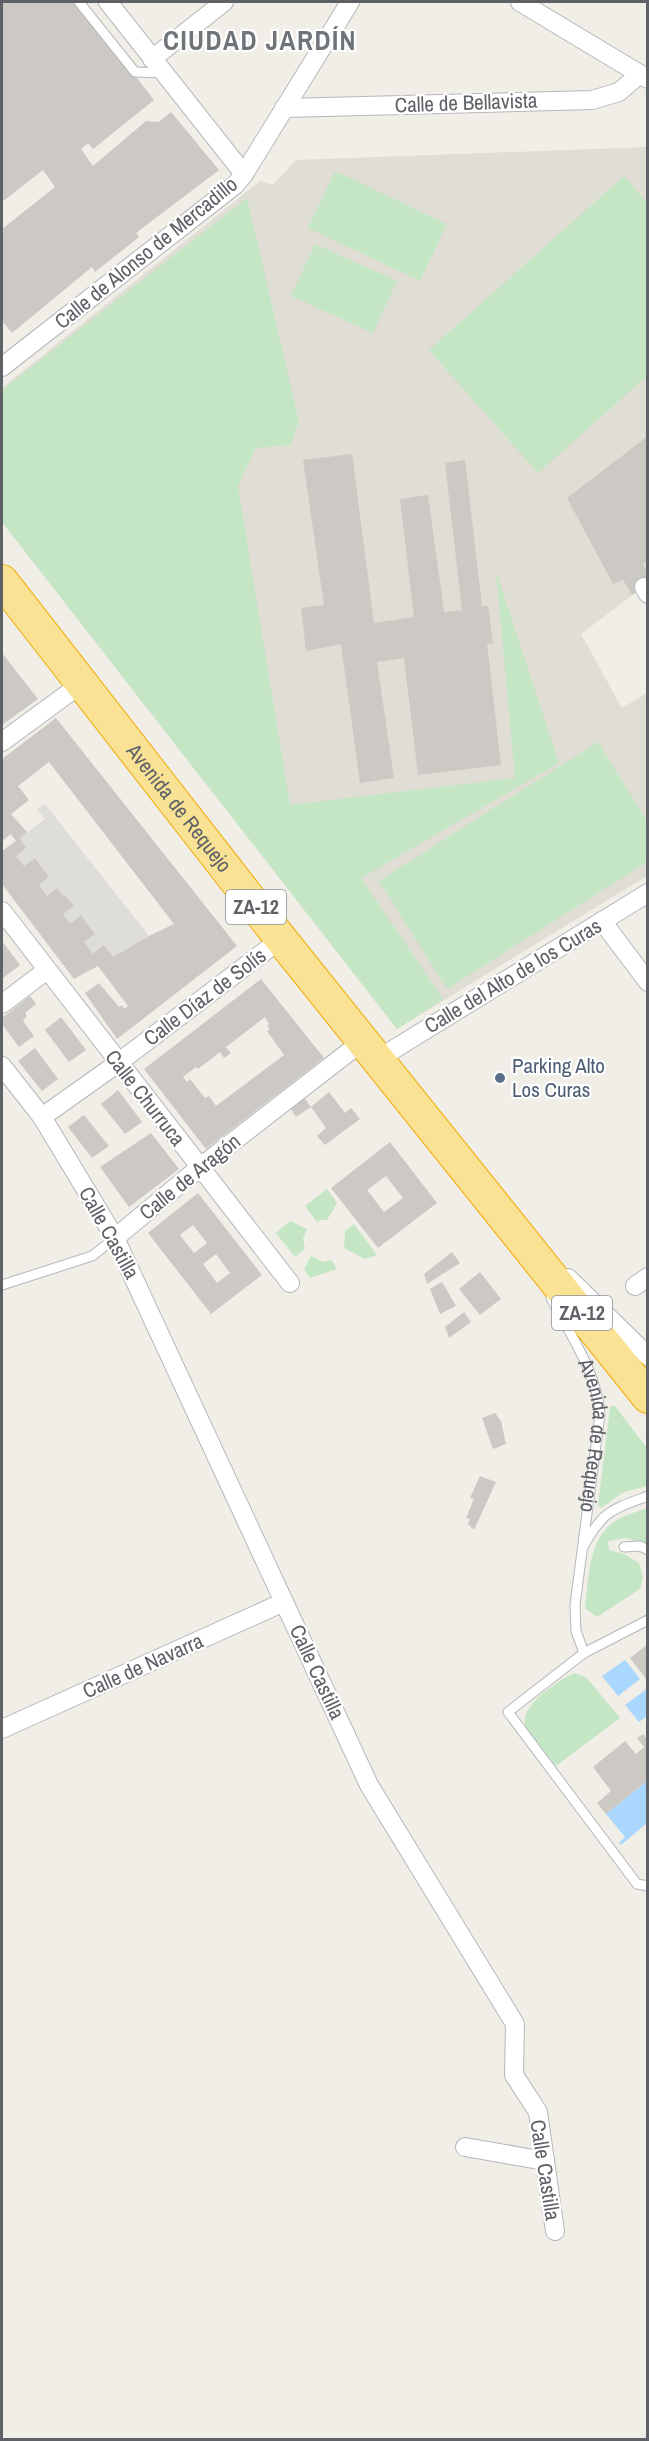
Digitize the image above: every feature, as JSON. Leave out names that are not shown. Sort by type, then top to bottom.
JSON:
[{"type":"highway","name":"Avenida de Requejo","points":[[2,581],[281,939],[648,1397]]},
{"type":"street","points":[[108,2],[244,174]]},
{"type":"street","points":[[158,66],[224,2]]},
{"type":"street","name":"Calle de Alonso de Mercadillo","points":[[2,367],[231,189],[244,174],[350,2]]},
{"type":"street","points":[[520,2],[644,76]]},
{"type":"street","name":"Calle de Bellavista","points":[[284,108],[592,100],[619,92],[644,76]]},
{"type":"street","points":[[2,742],[81,684]]},
{"type":"street","name":"Calle del Alto de los Curas","points":[[370,1050],[648,894]]},
{"type":"street","name":"Calle Churruca","points":[[2,911],[117,1064],[290,1283]]},
{"type":"street","points":[[603,921],[648,982]]},
{"type":"street","name":"Calle Díaz de Solís","points":[[42,1117],[117,1064],[281,939]]},
{"type":"street","points":[[2,1004],[46,970]]},
{"type":"street","name":"Calle de Aragón","points":[[115,1238],[199,1168],[370,1050]]},
{"type":"street","name":"Calle Castilla","points":[[2,1066],[42,1117],[115,1238],[369,1785],[515,2025],[514,2075],[538,2112],[555,2231]]},
{"type":"street","points":[[515,1230],[602,1309],[648,1356]]},
{"type":"street","name":"Calle de Navarra","points":[[2,1730],[284,1602]]},
{"type":"street","points":[[465,2147],[544,2161]]},
{"type":"lane","points":[[79,2],[135,72],[158,66]]},
{"type":"lane","name":"Avenida de Requejo","points":[[515,1230],[591,1374],[598,1396],[600,1414],[580,1552],[575,1619],[579,1642],[584,1653]]},
{"type":"lane","name":"Calle de Aragón","points":[[2,1285],[92,1256],[115,1238]]},
{"type":"lane","points":[[580,1552],[595,1526],[611,1509],[648,1496]]},
{"type":"lane","points":[[624,1546],[640,1546],[648,1550]]},
{"type":"lane","points":[[648,1620],[584,1653],[508,1712],[637,1884],[648,1886]]},
{"type":"shaded area","points":[[647,147],[647,584],[581,634],[622,708],[647,693],[647,876],[397,1029],[2,522],[2,388],[260,181],[273,185],[296,160]]},
{"type":"shaded area","points":[[45,804],[149,936],[113,957],[93,954],[84,942],[95,933],[82,916],[70,924],[63,914],[74,906],[67,896],[64,897],[57,888],[47,896],[39,885],[49,877],[35,858],[24,866],[16,856],[26,848],[20,838],[45,819],[37,810]]},
{"type":"green space","points":[[335,171],[447,224],[420,281],[308,228]]},
{"type":"green space","points":[[624,176],[647,202],[647,376],[538,473],[429,350]]},
{"type":"green space","points":[[247,198],[299,422],[290,445],[256,448],[238,486],[290,805],[515,778],[496,571],[559,763],[361,878],[443,999],[397,1029],[2,522],[2,390]]},
{"type":"green space","points":[[315,244],[397,281],[373,333],[291,296]]},
{"type":"green space","points":[[598,742],[647,821],[647,862],[447,989],[379,881]]},
{"type":"green space","points":[[327,1189],[337,1203],[327,1220],[317,1222],[305,1206]]},
{"type":"green space","points":[[290,1221],[307,1229],[303,1239],[305,1249],[295,1257],[276,1233]]},
{"type":"green space","points":[[354,1224],[377,1255],[365,1259],[344,1248],[345,1231]]},
{"type":"green space","points":[[311,1256],[323,1262],[331,1260],[337,1269],[310,1278],[304,1269]]},
{"type":"green space","points":[[614,1405],[647,1448],[647,1486],[624,1492],[601,1508],[598,1505],[610,1407]]},
{"type":"green space","points":[[647,1510],[647,1545],[626,1538],[608,1541],[609,1550],[624,1554],[639,1563],[643,1577],[640,1589],[597,1617],[585,1608],[592,1556],[596,1544],[611,1524],[622,1517]]},
{"type":"green space","points":[[574,1673],[586,1677],[620,1718],[556,1766],[530,1734],[525,1721],[532,1704],[540,1696]]},
{"type":"water","points":[[625,1660],[640,1679],[618,1696],[602,1676]]},
{"type":"water","points":[[648,1688],[647,1716],[639,1722],[625,1705]]},
{"type":"water","points":[[647,1781],[647,1823],[621,1845],[619,1843],[625,1837],[606,1814]]},
{"type":"building","points":[[2,2],[78,2],[154,100],[93,149],[88,143],[81,149],[93,166],[146,121],[159,122],[171,112],[219,170],[136,233],[139,237],[95,272],[92,267],[12,333],[2,321],[2,229],[55,187],[43,170],[2,202]]},
{"type":"building","points":[[648,436],[648,560],[643,564],[648,574],[648,584],[632,595],[623,580],[613,584],[567,498]]},
{"type":"building","points":[[352,454],[374,623],[414,617],[400,499],[428,495],[444,612],[462,610],[445,463],[465,460],[482,606],[488,606],[493,643],[487,644],[501,765],[418,775],[404,658],[377,662],[394,778],[360,783],[341,644],[306,651],[301,608],[324,605],[303,460]]},
{"type":"building","points":[[2,653],[38,699],[2,725]]},
{"type":"building","points":[[56,718],[237,946],[117,1039],[85,993],[99,983],[119,1007],[122,1005],[124,1009],[128,1006],[98,966],[74,979],[2,884],[2,851],[16,841],[11,834],[2,841],[2,759]],"holes":[[[49,762],[174,924],[113,957],[104,945],[93,954],[84,942],[95,934],[81,915],[70,924],[63,914],[74,906],[57,888],[47,896],[39,885],[49,877],[35,858],[24,866],[16,856],[26,848],[20,838],[27,832],[11,814],[29,800],[18,786]]]},
{"type":"building","points":[[2,941],[20,965],[2,979]]},
{"type":"building","points":[[261,979],[324,1058],[206,1149],[144,1069]],"holes":[[[265,1017],[269,1024],[267,1025],[270,1029],[267,1031],[284,1055],[216,1106],[209,1096],[205,1098],[190,1079],[187,1082],[183,1077],[220,1052],[224,1058],[231,1053],[226,1047]]]},
{"type":"building","points":[[30,996],[36,1004],[26,1012],[23,1021],[34,1036],[19,1047],[2,1024],[2,1018]]},
{"type":"building","points":[[61,1017],[86,1050],[69,1062],[45,1030]]},
{"type":"building","points":[[35,1048],[58,1079],[42,1091],[18,1061]]},
{"type":"building","points":[[118,1090],[142,1122],[125,1134],[101,1104]]},
{"type":"building","points":[[329,1092],[345,1113],[351,1108],[360,1119],[325,1145],[317,1136],[326,1128],[311,1107]]},
{"type":"building","points":[[303,1096],[311,1107],[296,1117],[289,1106]]},
{"type":"building","points":[[84,1115],[109,1146],[92,1158],[68,1127]]},
{"type":"building","points":[[151,1133],[179,1169],[129,1207],[100,1167]]},
{"type":"building","points":[[390,1142],[437,1203],[378,1248],[331,1188]],"holes":[[[386,1176],[403,1198],[384,1212],[367,1190]]]},
{"type":"building","points":[[198,1193],[262,1275],[211,1314],[148,1233]],"holes":[[[193,1225],[207,1243],[194,1253],[180,1235]],[[216,1254],[230,1273],[217,1283],[203,1264]]]},
{"type":"building","points":[[452,1252],[460,1263],[427,1284],[424,1274]]},
{"type":"building","points":[[480,1272],[501,1299],[480,1315],[459,1289]]},
{"type":"building","points":[[442,1282],[456,1306],[440,1314],[430,1289]]},
{"type":"building","points":[[464,1312],[471,1322],[449,1338],[445,1327]]},
{"type":"building","points":[[495,1413],[501,1421],[506,1444],[493,1449],[482,1418]]},
{"type":"building","points":[[480,1476],[496,1482],[474,1530],[468,1524],[470,1519],[466,1518],[474,1499],[470,1498]]},
{"type":"building","points":[[648,1644],[648,1678],[646,1679],[630,1658]]},
{"type":"building","points":[[643,1734],[648,1740],[648,1780],[606,1814],[597,1803],[611,1791],[593,1767],[625,1741],[636,1754],[644,1747],[637,1738]]},
{"type":"place","name":"Parking Alto Los Curas","points":[[500,1078]]},
{"type":"district","name":"CIUDAD JARDÍN","points":[[260,41]]}]
